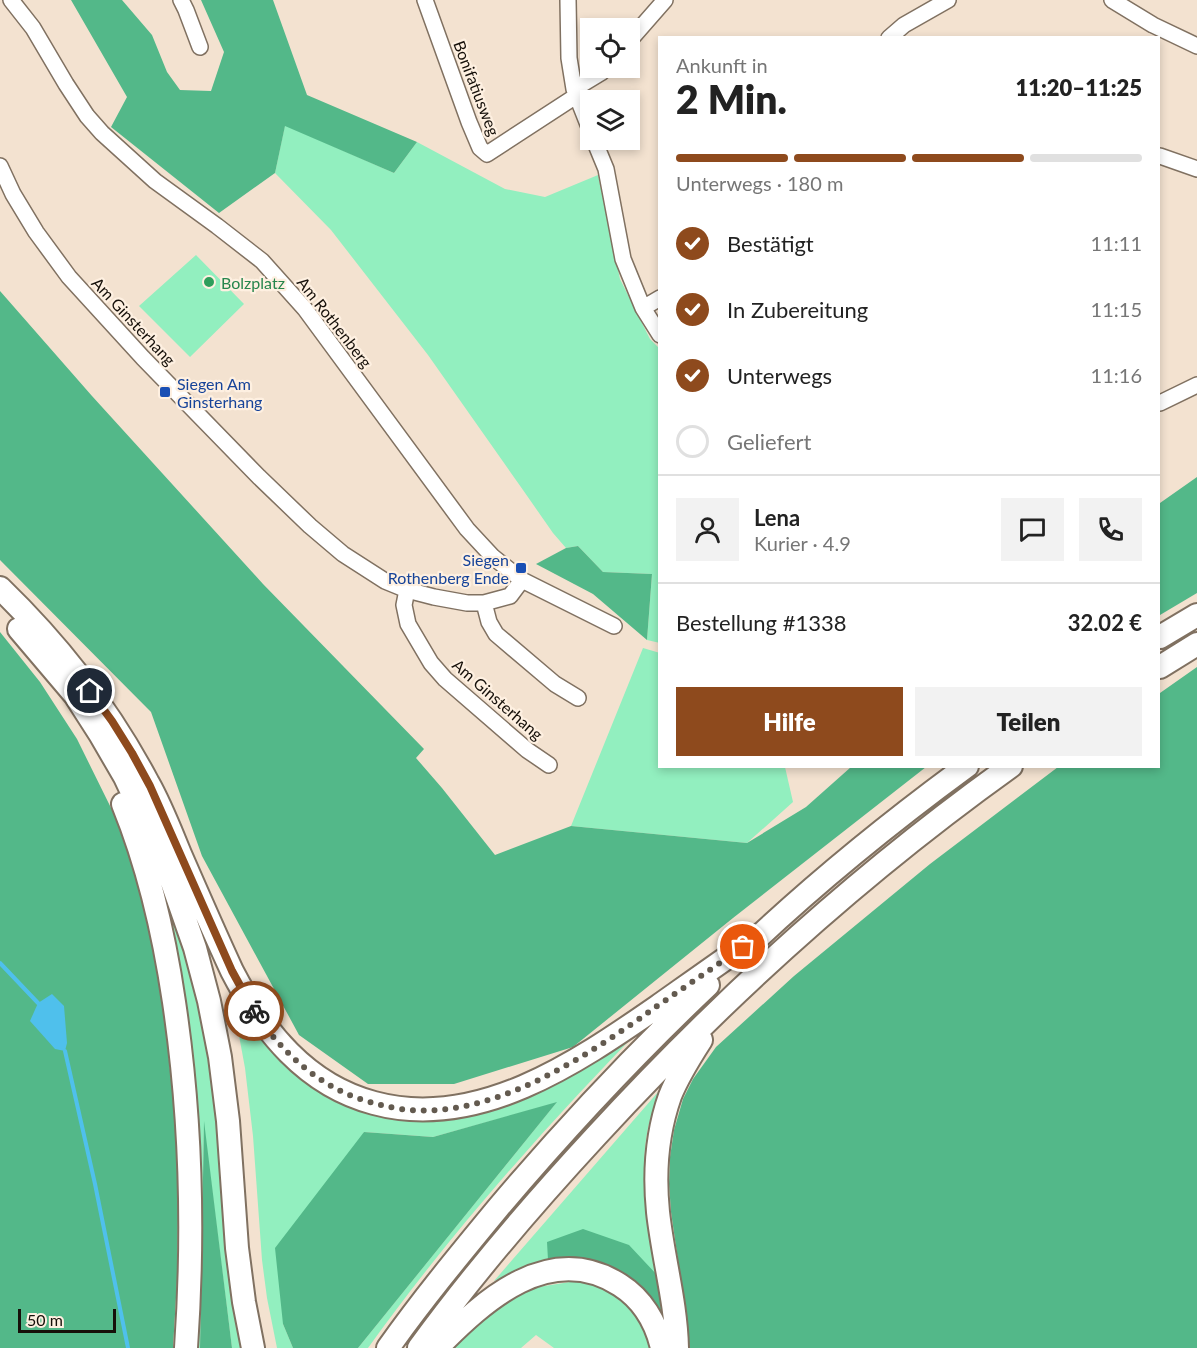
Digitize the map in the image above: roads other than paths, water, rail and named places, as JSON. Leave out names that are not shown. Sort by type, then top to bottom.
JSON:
[{"type":"highway","points":[[0,588],[53,644],[112,721],[132,753],[150,786],[232,971],[259,1018],[289,1054],[320,1079],[340,1091],[358,1099],[402,1109],[424,1110],[470,1104],[518,1089],[599,1047],[761,934]]},
{"type":"highway","points":[[0,608],[75,695],[125,777],[165,862],[195,948],[220,1057],[228,1121],[238,1259],[253,1348]]},
{"type":"highway","points":[[1160,637],[1197,615]]},
{"type":"highway","points":[[30,642],[62,686],[97,746],[132,825],[157,907],[171,984],[184,1080],[189,1161],[190,1242],[186,1348]]},
{"type":"highway","points":[[1160,667],[1197,644]]},
{"type":"highway","points":[[388,1348],[463,1250],[606,1086],[761,934],[883,831],[964,768]]},
{"type":"highway","points":[[419,1348],[492,1255],[559,1176],[629,1100],[732,997],[876,870],[1008,768]]},
{"type":"highway","points":[[180,854],[208,945],[233,1054],[254,1277],[267,1348]]},
{"type":"highway","points":[[677,1348],[674,1311],[657,1204],[657,1155],[661,1127],[670,1095],[690,1056],[732,997]]},
{"type":"highway","points":[[437,1348],[476,1311],[501,1292],[528,1277],[543,1272],[565,1270],[594,1273],[615,1281],[624,1288],[641,1303],[649,1315],[656,1327],[662,1348]]},
{"type":"street","name":"Am Rothenberg","points":[[11,0],[33,28],[87,116],[102,133],[155,181],[262,261],[305,309],[467,529],[493,557],[522,580],[614,626]]},
{"type":"street","points":[[181,0],[200,47]]},
{"type":"street","name":"Bonifatiusweg","points":[[425,0],[469,122],[480,148],[487,154],[575,92]]},
{"type":"street","points":[[568,0],[569,58],[575,92],[580,104]]},
{"type":"street","points":[[640,29],[665,0]]},
{"type":"street","points":[[891,36],[904,25],[948,0]]},
{"type":"street","points":[[1112,0],[1153,25],[1197,46]]},
{"type":"street","points":[[575,92],[594,78]]},
{"type":"street","points":[[598,150],[606,169],[623,259],[643,308],[658,332]]},
{"type":"street","points":[[1160,156],[1197,170]]},
{"type":"street","name":"Am Ginsterhang","points":[[0,166],[13,194],[36,232],[63,268],[143,358],[259,477],[343,554],[385,581],[407,590],[467,603],[484,603],[510,596],[522,580]]},
{"type":"street","points":[[643,308],[658,299]]},
{"type":"street","points":[[1160,403],[1197,385]]},
{"type":"street","name":"Am Ginsterhang","points":[[407,590],[404,604],[408,624],[431,663],[454,687],[527,750],[549,765]]},
{"type":"street","points":[[484,603],[489,622],[496,634],[555,684],[578,698]]},
{"type":"water","points":[[52,994],[64,1006],[67,1043],[65,1051],[55,1049],[30,1021],[38,1003]]},
{"type":"waterway","points":[[0,963],[38,1003]]},
{"type":"waterway","points":[[65,1051],[128,1348]]},
{"type":"place","name":"Bolzplatz","points":[[209,282]]},
{"type":"place","name":"Siegen Am Ginsterhang","points":[[165,392]]},
{"type":"place","name":"Siegen Rothenberg Ende","points":[[521,568]]}]
